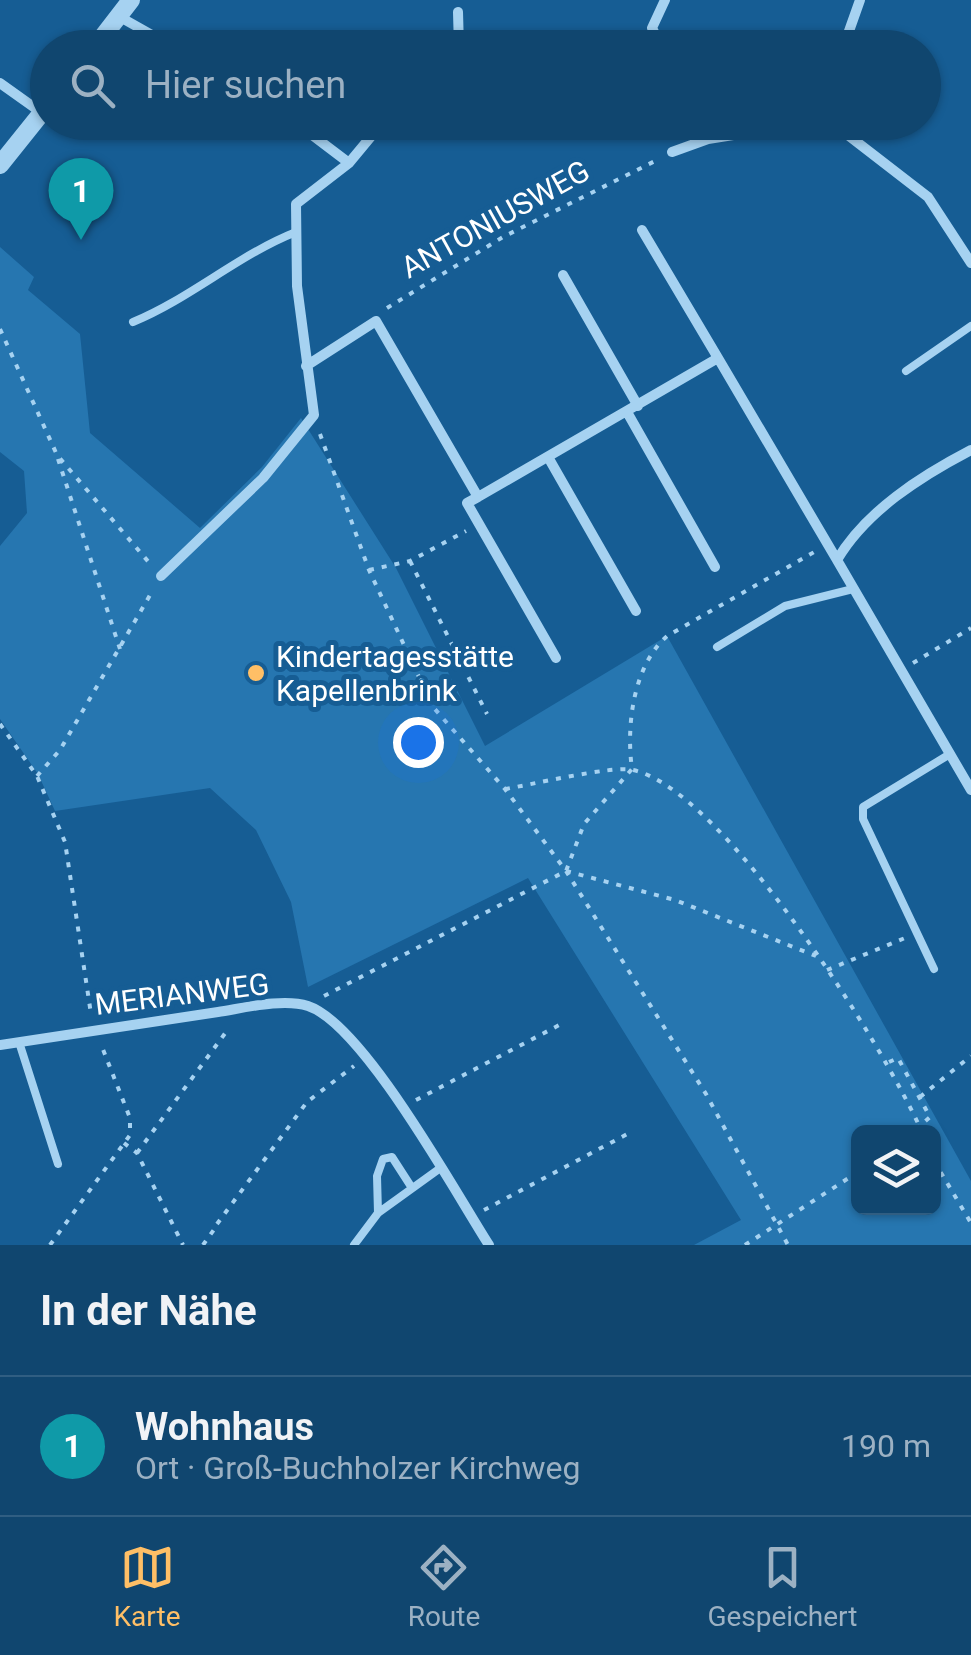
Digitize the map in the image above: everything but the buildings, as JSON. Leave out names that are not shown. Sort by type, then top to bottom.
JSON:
[{"type":"street","points":[[109,30],[131,0]]},
{"type":"street","points":[[653,30],[665,0]]},
{"type":"street","points":[[849,30],[860,0]]},
{"type":"street","points":[[458,12],[458,30]]},
{"type":"street","points":[[120,16],[144,30]]},
{"type":"street","points":[[0,83],[30,101]]},
{"type":"street","points":[[0,164],[30,126]]},
{"type":"street","points":[[319,140],[349,163]]},
{"type":"street","points":[[161,576],[263,478],[314,416],[306,366],[296,204],[349,163],[368,140]]},
{"type":"street","points":[[672,152],[705,140]]},
{"type":"street","points":[[854,140],[928,197],[971,263]]},
{"type":"street","points":[[642,230],[971,790]]},
{"type":"street","points":[[563,275],[715,566]]},
{"type":"street","points":[[306,366],[376,321],[478,497]]},
{"type":"street","points":[[556,658],[467,503],[718,358]]},
{"type":"street","points":[[836,560],[848,540],[884,507],[934,469],[971,450]]},
{"type":"street","points":[[548,458],[636,611]]},
{"type":"street","name":"MERIANWEG","points":[[0,1046],[244,1008],[307,1005],[342,1026],[366,1057],[403,1107],[490,1245]]},
{"type":"lane","points":[[134,322],[219,275],[256,248],[296,232]]},
{"type":"lane","points":[[906,371],[971,326]]},
{"type":"lane","points":[[716,647],[785,606],[852,589]]},
{"type":"lane","points":[[934,969],[914,934],[863,819],[864,806],[950,754]]},
{"type":"lane","points":[[19,1042],[58,1164]]},
{"type":"lane","points":[[378,1213],[378,1176],[385,1158],[392,1157],[412,1188]]},
{"type":"lane","points":[[354,1245],[378,1213],[439,1169]]},
{"type":"path","name":"ANTONIUSWEG","points":[[376,321],[384,310],[504,237],[672,152]]},
{"type":"path","points":[[0,329],[57,454],[120,649]]},
{"type":"path","points":[[314,416],[369,570],[433,707],[505,789],[566,871],[706,1094],[788,1245]]},
{"type":"path","points":[[37,776],[60,750],[161,576],[57,454]]},
{"type":"path","points":[[369,570],[410,561],[479,524]]},
{"type":"path","points":[[307,1005],[566,871],[584,824],[632,769],[628,741],[650,651],[666,636],[828,545]]},
{"type":"path","points":[[410,561],[487,714]]},
{"type":"path","points":[[901,671],[971,628]]},
{"type":"path","points":[[0,724],[37,776],[65,842],[94,1030],[130,1118],[130,1135],[50,1245]]},
{"type":"path","points":[[505,789],[632,769],[682,796],[738,850],[817,956],[889,1062],[919,1125]]},
{"type":"path","points":[[566,871],[675,900],[817,956]]},
{"type":"path","points":[[827,970],[914,934]]},
{"type":"path","points":[[138,1153],[244,1008]]},
{"type":"path","points":[[403,1107],[565,1022]]},
{"type":"path","points":[[920,1097],[971,1056]]},
{"type":"path","points":[[203,1245],[306,1102],[366,1057]]},
{"type":"path","points":[[889,1062],[898,1058],[920,1097],[930,1117],[924,1125]]},
{"type":"path","points":[[471,1216],[633,1131]]},
{"type":"path","points":[[124,1143],[138,1153],[183,1245]]},
{"type":"path","points":[[941,1173],[971,1223]]},
{"type":"path","points":[[745,1245],[754,1243],[851,1177]]},
{"type":"shaded area","points":[[0,247],[34,277],[28,290],[80,334],[90,433],[200,528],[262,467],[301,418],[396,568],[485,746],[667,636],[940,1125],[851,1125],[851,1215],[941,1215],[941,1127],[971,1181],[971,1245],[694,1245],[741,1220],[528,878],[308,987],[291,902],[256,830],[210,788],[55,811],[38,774],[0,719],[0,546],[27,513],[24,471],[0,452]]},
{"type":"place","name":"Wohnhaus","points":[[81,240]]},
{"type":"place","name":"Kindertagesstätte Kapellenbrink","points":[[256,673]]}]
